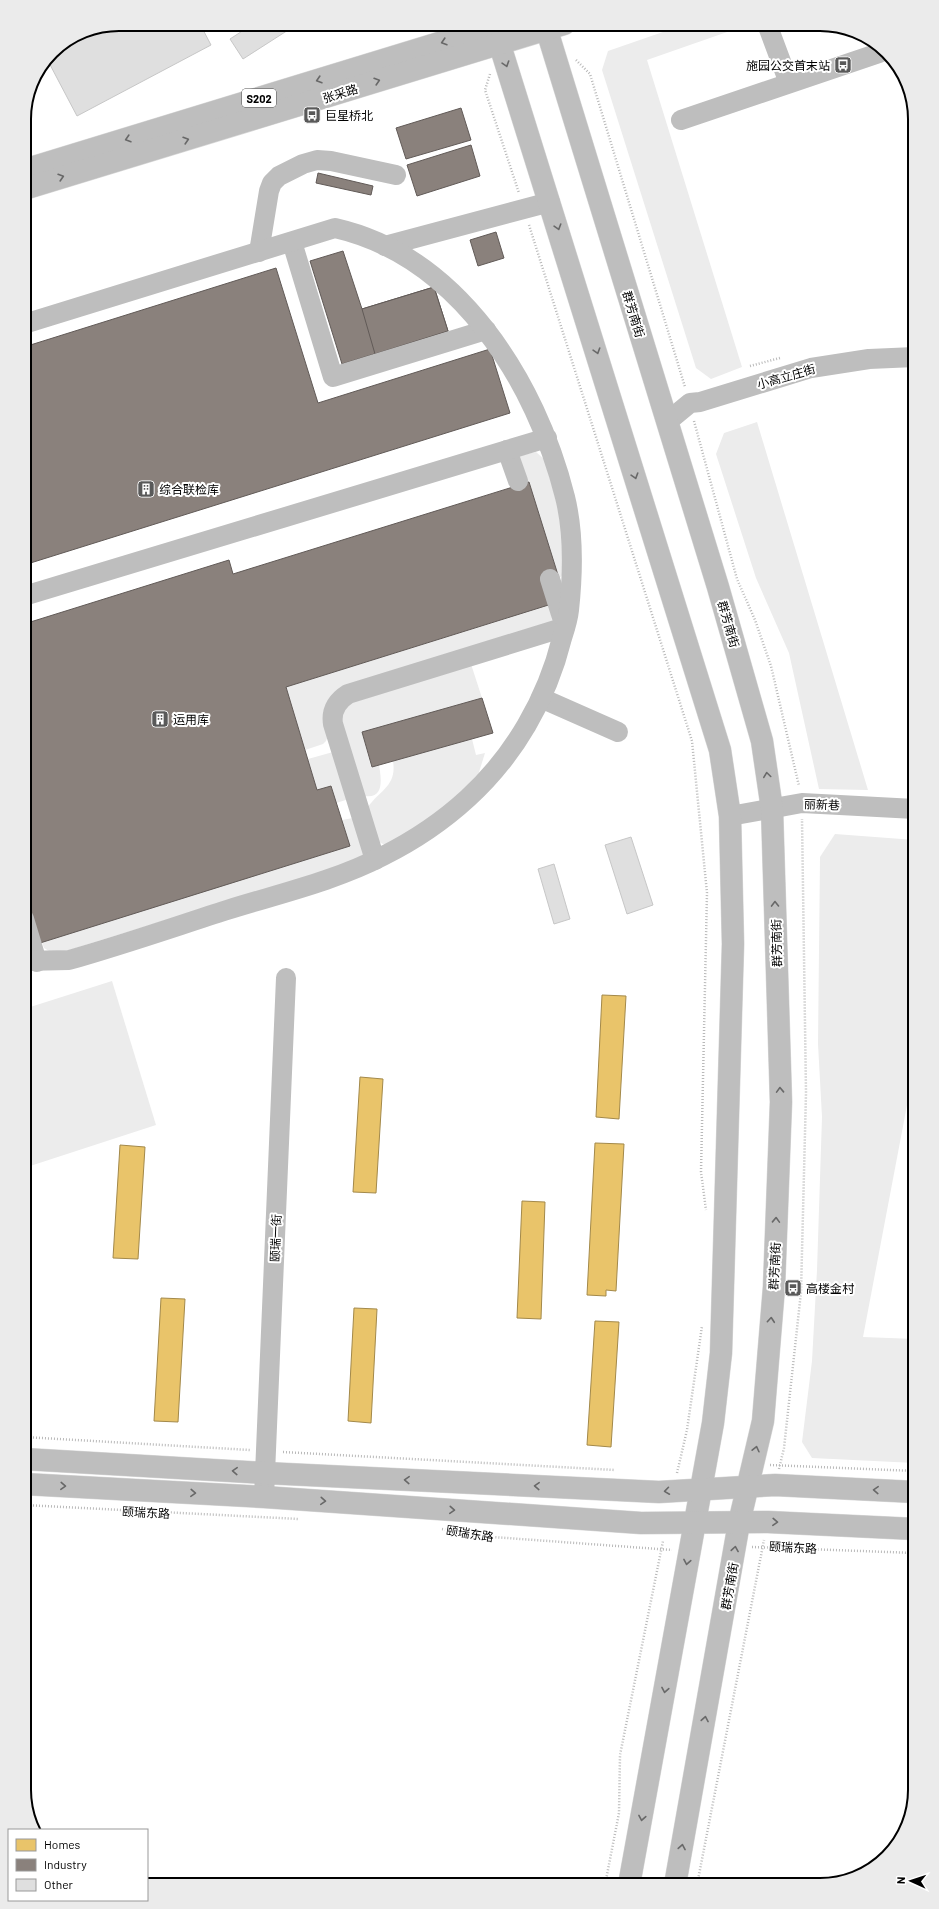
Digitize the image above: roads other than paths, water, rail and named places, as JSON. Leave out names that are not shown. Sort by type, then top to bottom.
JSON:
[{"type":"main road","name":"张采路","points":[[31,168],[498,31]]},
{"type":"main road","name":"张采路","points":[[31,187],[498,31]]},
{"type":"main road","points":[[498,31],[720,750],[730,816],[733,944],[722,1345],[713,1423],[630,1878]]},
{"type":"main road","name":"群芳南街","points":[[553,31],[667,422],[718,587],[762,741],[772,809],[781,1102],[774,1287],[763,1421],[739,1523],[676,1878]]},
{"type":"main road","points":[[31,1459],[265,1473],[659,1492],[673,1478],[703,1480],[750,1477],[775,1485],[908,1492]]},
{"type":"main road","name":"颐瑞东路","points":[[31,1484],[264,1497],[666,1523],[694,1524],[768,1522],[908,1529]]},
{"type":"street","points":[[770,31],[789,83]]},
{"type":"street","points":[[681,120],[878,53]]},
{"type":"street","points":[[259,252],[268,191],[272,183],[279,176],[308,162],[321,160],[396,175]]},
{"type":"street","points":[[385,246],[550,202]]},
{"type":"street","points":[[31,322],[335,228],[372,240],[401,254],[431,274],[461,302],[486,330],[520,382],[547,438],[565,499],[572,557],[569,613],[555,666],[533,715],[504,759],[468,798],[427,831],[375,860],[334,876],[72,959],[56,962],[31,962]]},
{"type":"street","points":[[292,242],[332,377],[486,330]]},
{"type":"street","name":"小高立庄街","points":[[667,422],[690,403],[700,402],[811,368],[869,359],[908,357]]},
{"type":"street","points":[[31,594],[547,438]]},
{"type":"street","points":[[507,450],[518,481]]},
{"type":"street","points":[[550,579],[565,627]]},
{"type":"street","points":[[375,860],[333,724],[334,708],[339,700],[352,692],[565,627]]},
{"type":"street","points":[[541,698],[618,732]]},
{"type":"street","name":"丽新巷","points":[[730,816],[802,803],[908,809]]},
{"type":"street","name":"颐瑞一街","points":[[264,1497],[286,978]]},
{"type":"place","name":"施园公交首末站","points":[[843,65]]},
{"type":"place","name":"巨星桥北","points":[[312,115]]},
{"type":"place","name":"综合联检库","points":[[146,489]]},
{"type":"place","name":"运用库","points":[[160,719]]},
{"type":"place","name":"高楼金村","points":[[793,1288]]}]
